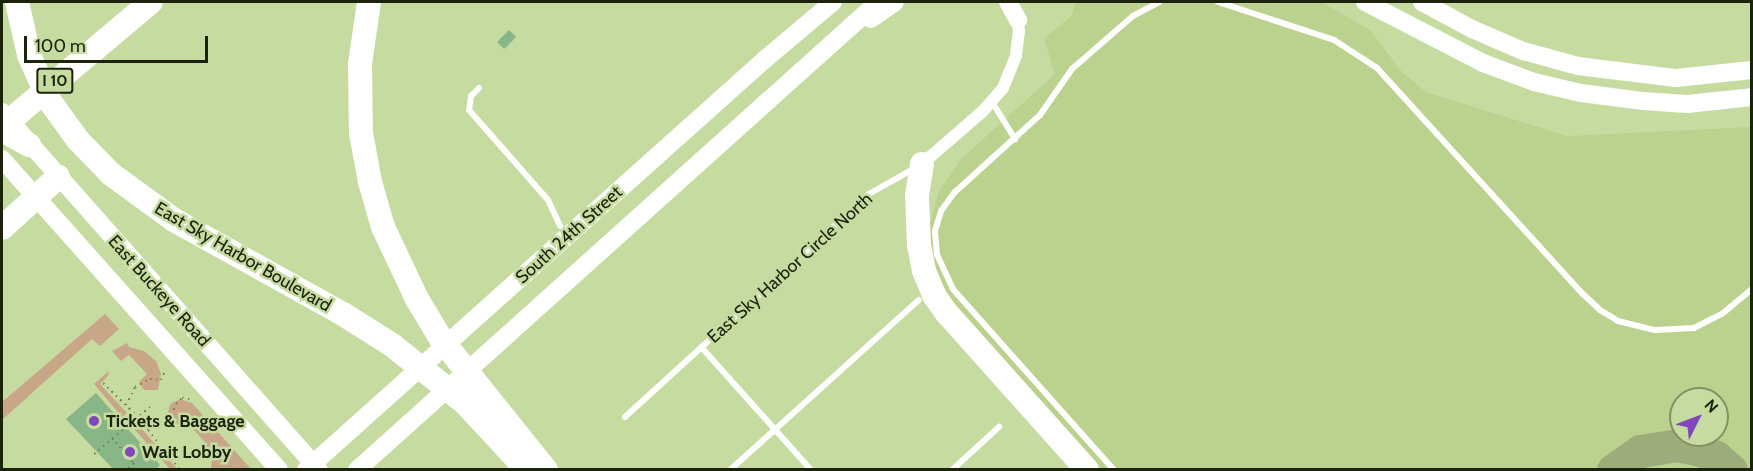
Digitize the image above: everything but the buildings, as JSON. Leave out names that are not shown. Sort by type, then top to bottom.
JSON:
[{"type":"highway","name":"East Sky Harbor Boulevard","points":[[17,2],[29,55],[49,100],[78,140],[111,174],[174,220],[343,314],[473,397],[546,470]]},
{"type":"highway","points":[[2,23],[27,2]]},
{"type":"highway","name":"I 10","points":[[2,128],[108,36],[151,2]]},
{"type":"highway","name":"East Sky Harbor Boulevard","points":[[369,2],[360,64],[360,109],[365,157],[383,227],[426,315],[473,397],[527,470]]},
{"type":"highway","points":[[2,128],[29,145]]},
{"type":"highway","points":[[922,164],[917,196],[919,245],[924,271],[934,295],[945,312],[1087,470]]},
{"type":"highway","points":[[2,228],[58,177]]},
{"type":"highway","points":[[473,397],[556,470]]},
{"type":"main road","points":[[764,60],[793,24],[818,2]]},
{"type":"main road","name":"South 24th Street","points":[[313,467],[566,237],[764,60],[833,2]]},
{"type":"main road","name":"South 24th Street","points":[[357,470],[789,83],[835,38],[878,2]]},
{"type":"main road","points":[[789,83],[895,2]]},
{"type":"main road","points":[[1008,2],[1018,20]]},
{"type":"main road","points":[[1365,2],[1483,63],[1534,82],[1613,98],[1724,109],[1752,108]]},
{"type":"main road","points":[[1422,2],[1472,29],[1523,51],[1578,66],[1676,78],[1709,86],[1752,82]]},
{"type":"main road","points":[[1676,78],[1752,70]]},
{"type":"main road","points":[[1688,104],[1752,97]]},
{"type":"main road","name":"East Buckeye Road","points":[[2,112],[313,467]]},
{"type":"main road","name":"East Buckeye Road","points":[[2,159],[279,470]]},
{"type":"street","name":"East Sky Harbor Circle North","points":[[922,164],[992,102],[1003,88],[1012,67],[1018,43],[1018,20],[1014,2]]},
{"type":"lane","points":[[1114,470],[960,298],[945,277],[937,255],[935,231],[941,211],[955,192],[1040,116],[1072,69],[1133,16],[1159,2]]},
{"type":"lane","points":[[1218,2],[1334,40],[1377,68],[1583,294],[1600,310],[1618,321],[1655,330],[1694,328],[1722,314],[1752,289]]},
{"type":"lane","points":[[479,88],[471,96],[469,110],[548,200],[566,237]]},
{"type":"lane","points":[[992,102],[1015,139]]},
{"type":"lane","name":"East Sky Harbor Circle North","points":[[625,417],[869,194],[922,164]]},
{"type":"lane","points":[[730,470],[919,300]]},
{"type":"lane","points":[[702,348],[811,470]]},
{"type":"lane","points":[[952,470],[999,427]]},
{"type":"path","points":[[126,405],[135,387],[150,379],[161,380],[164,373]]},
{"type":"path","points":[[104,383],[137,416],[180,470]]},
{"type":"path","points":[[146,429],[159,428],[170,420],[176,404],[182,398],[193,400]]},
{"type":"path","points":[[94,454],[150,407]]},
{"type":"path","points":[[112,438],[134,463],[127,470]]},
{"type":"shaded area","points":[[1075,2],[1322,2],[1370,30],[1402,72],[1426,92],[1567,136],[1751,127],[1751,469],[1102,469],[963,315],[942,287],[932,260],[929,227],[939,191],[961,159],[1055,74],[1044,39],[1072,15]]},
{"type":"shaded area","points":[[105,314],[119,329],[100,346],[92,339],[2,420],[2,402]]},
{"type":"shaded area","points":[[127,343],[129,347],[144,351],[156,361],[161,374],[158,390],[144,390],[139,382],[147,374],[129,355],[121,361],[112,351]]},
{"type":"shaded area","points":[[109,371],[108,376],[100,384],[127,413],[122,417],[94,384]]},
{"type":"shaded area","points":[[180,399],[192,403],[251,469],[211,469],[212,454],[198,450],[205,442],[184,419],[178,424],[167,417],[170,404]]},
{"type":"shaded area","points":[[138,426],[177,469],[170,469],[134,429]]},
{"type":"taxiway","points":[[1613,470],[1640,451],[1677,445],[1701,450],[1716,457],[1731,470]]},
{"type":"place","name":"Tickets & Baggage","points":[[94,421]]},
{"type":"place","name":"Wait Lobby","points":[[130,452]]}]
